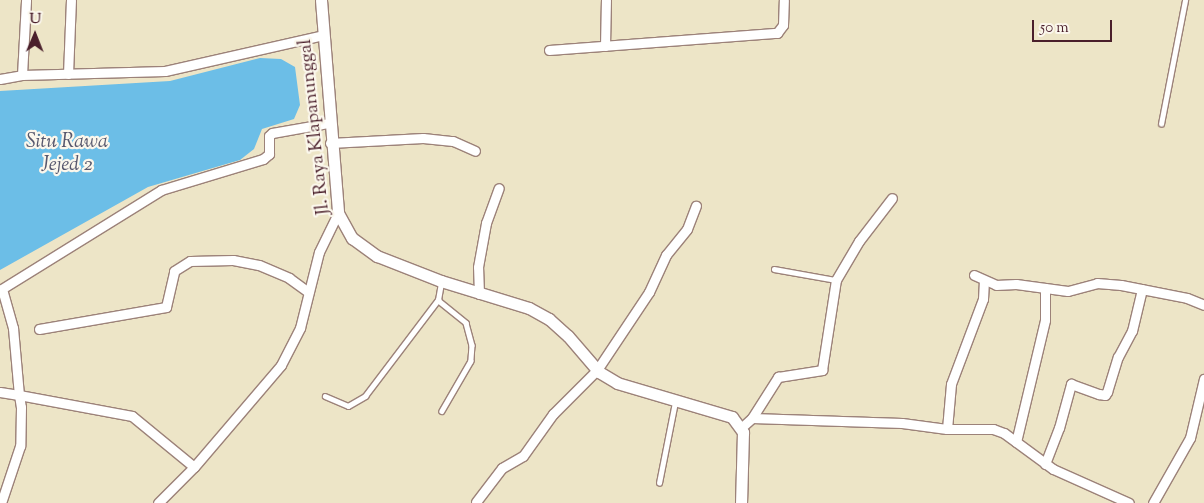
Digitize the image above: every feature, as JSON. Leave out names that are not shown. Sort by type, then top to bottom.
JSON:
[{"type":"street","points":[[22,75],[26,0]]},
{"type":"street","points":[[68,74],[71,0]]},
{"type":"street","name":"Jl. Raya Klapanunggal","points":[[320,0],[330,143],[338,213],[345,230],[364,248],[441,281],[478,294],[511,301],[549,319],[568,336],[596,370],[617,383],[675,402],[721,413],[732,417],[742,427]]},
{"type":"street","points":[[605,46],[606,0]]},
{"type":"street","points":[[549,50],[777,33],[783,25],[784,0]]},
{"type":"street","points":[[0,79],[22,75],[165,71],[323,36]]},
{"type":"street","points":[[1,503],[20,446],[19,395],[13,328],[1,290],[161,190],[263,159],[269,154],[269,136],[272,133],[329,123]]},
{"type":"street","points":[[330,143],[423,138],[453,141],[475,151]]},
{"type":"street","points":[[478,294],[478,268],[486,223],[499,188]]},
{"type":"street","points":[[741,503],[742,427],[752,418],[778,377],[822,370],[836,280],[859,241],[892,198]]},
{"type":"street","points":[[476,502],[502,468],[523,456],[553,414],[596,370],[649,292],[666,256],[687,228],[696,206]]},
{"type":"street","points":[[158,503],[194,466],[281,365],[300,328],[319,252],[338,213]]},
{"type":"street","points":[[39,329],[166,308],[174,271],[190,261],[233,260],[259,264],[289,278],[308,292]]},
{"type":"street","points":[[974,275],[984,282],[1068,291],[1103,283],[1187,298],[1204,305]]},
{"type":"street","points":[[947,429],[951,384],[983,299],[984,282]]},
{"type":"street","points":[[1016,442],[1045,320],[1045,288]]},
{"type":"street","points":[[1044,464],[1059,428],[1071,384],[1099,394],[1105,395],[1107,392],[1118,357],[1132,331],[1142,289]]},
{"type":"street","points":[[1153,503],[1190,438],[1204,379]]},
{"type":"street","points":[[0,392],[132,416],[194,466]]},
{"type":"street","points":[[752,418],[902,422],[947,429],[993,429],[1016,442],[1044,464],[1129,503]]},
{"type":"lane","points":[[1161,124],[1185,0]]},
{"type":"lane","points":[[774,270],[836,280]]},
{"type":"lane","points":[[325,396],[348,406],[360,400],[438,300],[441,281]]},
{"type":"lane","points":[[438,300],[466,323],[472,345],[471,361],[442,411]]},
{"type":"lane","points":[[659,483],[675,402]]},
{"type":"water","name":"Situ Rawa Jejed 2","points":[[260,58],[281,59],[295,67],[300,105],[294,119],[262,129],[254,149],[240,160],[148,187],[0,270],[0,91],[170,81]]}]
